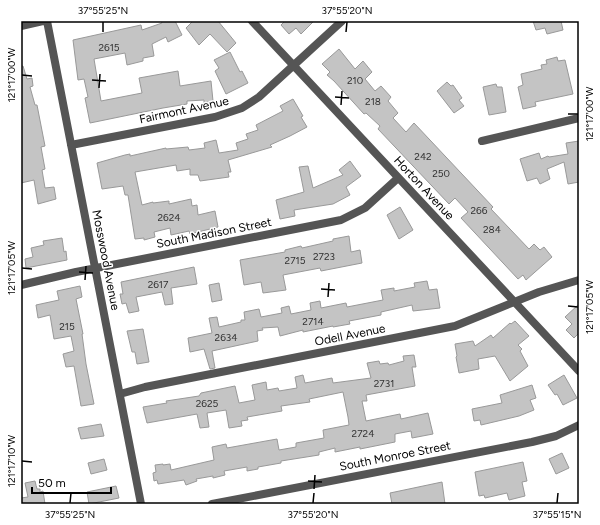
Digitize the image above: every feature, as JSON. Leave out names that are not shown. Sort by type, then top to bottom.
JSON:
[{"type":"street","points":[[21,26],[43,21]]},
{"type":"street","name":"Mosswood Avenue","points":[[47,21],[141,504]]},
{"type":"street","name":"Horton Avenue","points":[[252,21],[579,371]]},
{"type":"street","name":"Fairmont Avenue","points":[[71,145],[215,117],[242,108],[259,97],[342,21]]},
{"type":"street","points":[[482,141],[579,118]]},
{"type":"street","name":"South Madison Street","points":[[21,285],[341,220],[365,208],[398,178]]},
{"type":"street","name":"Odell Avenue","points":[[120,394],[145,387],[455,326],[476,319],[539,292],[579,280]]},
{"type":"street","name":"South Monroe Street","points":[[212,504],[532,442],[556,436],[579,425]]},
{"type":"building","points":[[161,21],[175,21],[182,35],[168,42],[166,37],[152,44],[154,56],[143,58],[143,61],[127,65],[125,53],[94,59],[101,101],[142,93],[139,78],[178,71],[180,86],[211,81],[213,101],[204,103],[204,100],[187,101],[187,104],[90,123],[85,98],[88,97],[84,79],[78,80],[73,40],[141,25],[142,30],[162,23]]},
{"type":"building","points":[[193,21],[218,21],[236,43],[227,52],[210,34],[199,45],[186,28]]},
{"type":"building","points":[[285,21],[314,21],[301,34],[296,28],[289,34],[281,25]]},
{"type":"building","points":[[533,21],[561,21],[563,30],[547,34],[545,28],[536,30]]},
{"type":"building","points":[[339,49],[355,69],[363,61],[372,72],[365,79],[375,91],[381,86],[391,97],[388,101],[398,113],[393,118],[406,132],[414,123],[493,207],[491,209],[529,249],[534,244],[540,250],[544,247],[552,257],[526,280],[523,275],[518,279],[461,218],[468,212],[455,198],[449,204],[378,129],[380,126],[366,113],[364,114],[327,75],[330,72],[322,64]]},
{"type":"building","points":[[230,52],[240,72],[242,71],[248,83],[226,94],[215,71],[219,68],[214,60]]},
{"type":"building","points":[[557,57],[558,61],[565,60],[573,94],[535,102],[536,106],[523,109],[518,87],[523,85],[521,74],[542,69],[541,65],[547,64],[546,60]]},
{"type":"building","points":[[21,66],[23,66],[27,79],[32,78],[33,86],[30,87],[35,105],[37,105],[45,146],[41,147],[45,169],[42,170],[45,188],[54,187],[56,199],[38,204],[34,180],[21,183]]},
{"type":"building","points":[[447,82],[451,86],[453,85],[462,98],[459,100],[464,106],[454,113],[437,91]]},
{"type":"building","points":[[496,84],[497,87],[502,87],[506,112],[489,115],[483,87]]},
{"type":"building","points":[[293,99],[303,116],[301,117],[307,127],[270,145],[272,147],[228,160],[231,172],[228,172],[229,177],[200,181],[198,175],[190,175],[190,169],[177,171],[176,165],[135,172],[142,205],[153,202],[169,201],[169,204],[191,199],[192,206],[197,205],[198,215],[215,211],[218,227],[190,234],[189,231],[171,235],[170,228],[154,232],[155,237],[144,240],[144,238],[135,239],[128,195],[125,195],[123,186],[102,189],[97,163],[125,155],[130,154],[130,156],[166,148],[188,147],[189,150],[205,148],[204,143],[216,140],[219,153],[238,150],[236,143],[248,139],[246,134],[258,130],[256,125],[283,111],[280,106]]},
{"type":"building","points":[[579,141],[579,182],[568,184],[564,162],[547,169],[550,179],[540,184],[537,178],[527,181],[520,159],[539,153],[541,159],[548,156],[568,154],[566,143]]},
{"type":"building","points":[[350,161],[361,176],[346,187],[350,195],[333,204],[294,210],[295,216],[280,219],[276,200],[304,192],[299,167],[308,166],[313,188],[343,175],[339,170]]},
{"type":"building","points":[[400,207],[413,230],[399,239],[387,215]]},
{"type":"building","points":[[349,236],[351,252],[360,250],[362,263],[321,271],[320,268],[283,275],[286,290],[263,293],[261,282],[244,285],[240,260],[285,252],[285,250],[301,246],[302,248]]},
{"type":"building","points":[[62,238],[67,260],[26,268],[25,259],[33,257],[31,248],[44,245],[43,241]]},
{"type":"building","points":[[194,267],[197,284],[171,288],[173,304],[165,305],[162,292],[136,297],[139,311],[129,313],[126,303],[122,304],[120,294],[123,294],[121,282]]},
{"type":"building","points":[[427,281],[429,290],[437,289],[440,308],[413,311],[412,305],[381,312],[381,315],[349,321],[350,324],[303,332],[303,330],[280,336],[278,327],[262,328],[263,330],[257,331],[258,341],[212,351],[215,368],[210,369],[204,349],[190,352],[188,338],[212,333],[209,318],[217,317],[219,327],[241,322],[241,320],[245,320],[244,312],[259,309],[261,317],[282,313],[281,308],[289,306],[291,314],[311,310],[310,303],[320,301],[321,308],[346,303],[347,307],[383,300],[381,290],[394,288],[394,291],[415,287],[414,283]]},
{"type":"building","points":[[219,283],[222,300],[212,302],[209,285]]},
{"type":"building","points":[[80,286],[82,297],[76,299],[94,404],[81,406],[74,366],[66,367],[63,354],[74,351],[71,336],[54,339],[50,315],[38,318],[36,305],[59,300],[57,291]]},
{"type":"building","points":[[579,304],[579,333],[574,338],[566,330],[572,324],[565,317]]},
{"type":"building","points":[[515,321],[529,336],[518,345],[522,349],[520,351],[528,366],[510,381],[495,356],[478,359],[479,369],[459,373],[455,344],[473,341],[475,346],[491,335],[493,338],[510,323],[511,324]]},
{"type":"building","points":[[143,329],[149,362],[137,364],[135,352],[132,352],[127,331]]},
{"type":"building","points":[[414,355],[416,367],[412,367],[415,386],[366,395],[367,401],[362,401],[366,421],[400,414],[401,419],[428,413],[433,434],[412,438],[411,431],[395,434],[395,442],[335,452],[335,448],[319,452],[319,455],[281,461],[281,463],[258,467],[258,469],[247,471],[247,467],[224,471],[225,475],[213,478],[213,476],[196,479],[197,481],[186,485],[184,480],[158,484],[157,480],[154,481],[153,473],[156,472],[155,465],[170,464],[171,470],[214,460],[212,447],[226,444],[227,448],[277,439],[279,450],[296,447],[296,443],[324,438],[323,430],[349,425],[348,417],[343,392],[309,399],[310,402],[281,406],[282,411],[247,417],[248,420],[241,421],[242,426],[229,428],[226,410],[207,413],[209,427],[200,428],[197,414],[147,423],[143,407],[167,403],[166,401],[199,396],[201,393],[235,386],[239,403],[255,400],[252,385],[266,382],[267,390],[278,388],[279,391],[297,388],[295,377],[303,375],[305,383],[332,378],[333,383],[371,378],[367,363],[379,361],[380,364],[388,363],[389,365],[404,361],[403,356]]},
{"type":"building","points":[[564,375],[577,398],[563,405],[557,394],[555,395],[548,385]]},
{"type":"building","points":[[532,385],[536,398],[530,400],[534,410],[519,416],[481,425],[480,420],[474,421],[472,409],[502,403],[500,395]]},
{"type":"building","points":[[101,424],[104,436],[81,439],[78,428]]},
{"type":"building","points":[[562,453],[569,468],[556,474],[549,459]]},
{"type":"building","points":[[104,459],[107,470],[91,474],[88,463]]},
{"type":"building","points":[[523,462],[527,481],[522,482],[525,496],[509,500],[507,493],[485,498],[484,495],[479,496],[475,472]]},
{"type":"building","points":[[35,481],[37,489],[40,489],[40,492],[43,491],[45,504],[21,504],[21,498],[28,497],[25,483]]},
{"type":"building","points":[[442,482],[445,504],[392,504],[390,493]]},
{"type":"building","points":[[116,486],[119,498],[89,504],[87,492]]}]
